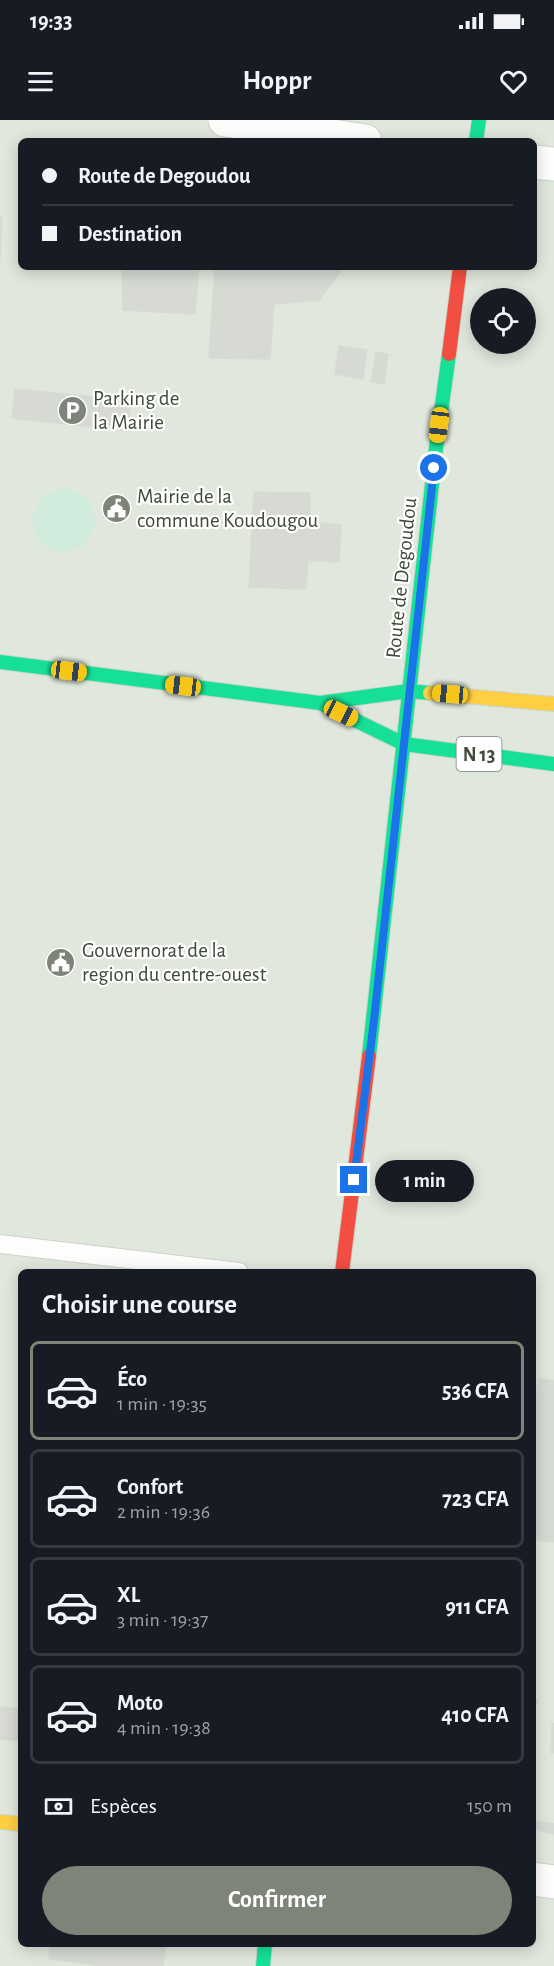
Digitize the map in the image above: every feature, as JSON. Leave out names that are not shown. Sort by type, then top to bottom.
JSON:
[{"type":"main road","points":[[476,138],[479,120]]},
{"type":"main road","name":"Route de Degoudou","points":[[342,1269],[374,1020],[436,448],[460,270]]},
{"type":"main road","name":"N 13","points":[[0,662],[320,703],[409,690],[554,704]]},
{"type":"main road","name":"N 13","points":[[320,703],[404,744],[554,764]]},
{"type":"main road","points":[[0,1822],[18,1824]]},
{"type":"main road","points":[[263,1966],[265,1947]]},
{"type":"street","points":[[225,120],[345,138]]},
{"type":"street","points":[[537,162],[554,164]]},
{"type":"street","points":[[536,1880],[554,1882]]},
{"type":"lane","points":[[0,1244],[213,1269]]},
{"type":"shaded area","points":[[0,120],[554,120],[554,1966],[0,1966]]},
{"type":"green space","points":[[67,487],[89,500],[96,524],[84,546],[60,553],[38,541],[31,517],[44,495]]},
{"type":"building","points":[[0,217],[2,217],[0,262]]},
{"type":"building","points":[[122,270],[199,270],[195,314],[123,310]]},
{"type":"building","points":[[215,270],[341,271],[319,300],[274,304],[270,359],[209,358]]},
{"type":"building","points":[[339,346],[367,350],[363,379],[335,374]]},
{"type":"building","points":[[376,352],[388,354],[384,384],[371,382]]},
{"type":"building","name":"Parking de la Mairie","points":[[15,389],[131,401],[128,431],[12,418]]},
{"type":"building","points":[[254,492],[310,493],[310,522],[341,525],[339,562],[308,560],[306,589],[249,587]]},
{"type":"building","points":[[539,1379],[554,1381],[554,1542],[536,1540],[536,1394]]},
{"type":"building","points":[[0,1707],[18,1709],[18,1741],[0,1739]]},
{"type":"building","points":[[552,1723],[554,1724],[554,1753],[551,1753]]},
{"type":"building","points":[[536,1821],[554,1824],[554,1834],[536,1830]]},
{"type":"building","points":[[50,1947],[166,1947],[163,1966],[106,1966],[49,1959]]},
{"type":"traffic: fast","points":[[476,138],[479,120]]},
{"type":"traffic: fast","points":[[369,1056],[436,448],[449,354]]},
{"type":"traffic: fast","points":[[0,662],[320,703],[409,691],[430,693]]},
{"type":"traffic: fast","points":[[320,703],[404,744],[554,764]]},
{"type":"traffic: fast","points":[[263,1966],[265,1947]]},
{"type":"traffic: slow","points":[[430,693],[554,704]]},
{"type":"traffic: slow","points":[[0,1822],[18,1824]]},
{"type":"traffic: jam","points":[[449,354],[460,270]]},
{"type":"traffic: jam","points":[[342,1269],[369,1056]]},
{"type":"place","name":"Parking de la Mairie","points":[[72,410]]},
{"type":"place","name":"Mairie de la commune Koudougou","points":[[116,508]]},
{"type":"place","name":"Gouvernorat de la region du centre-ouest","points":[[61,962]]},
{"type":"route","points":[[354,1180],[374,1020],[434,468]]}]
